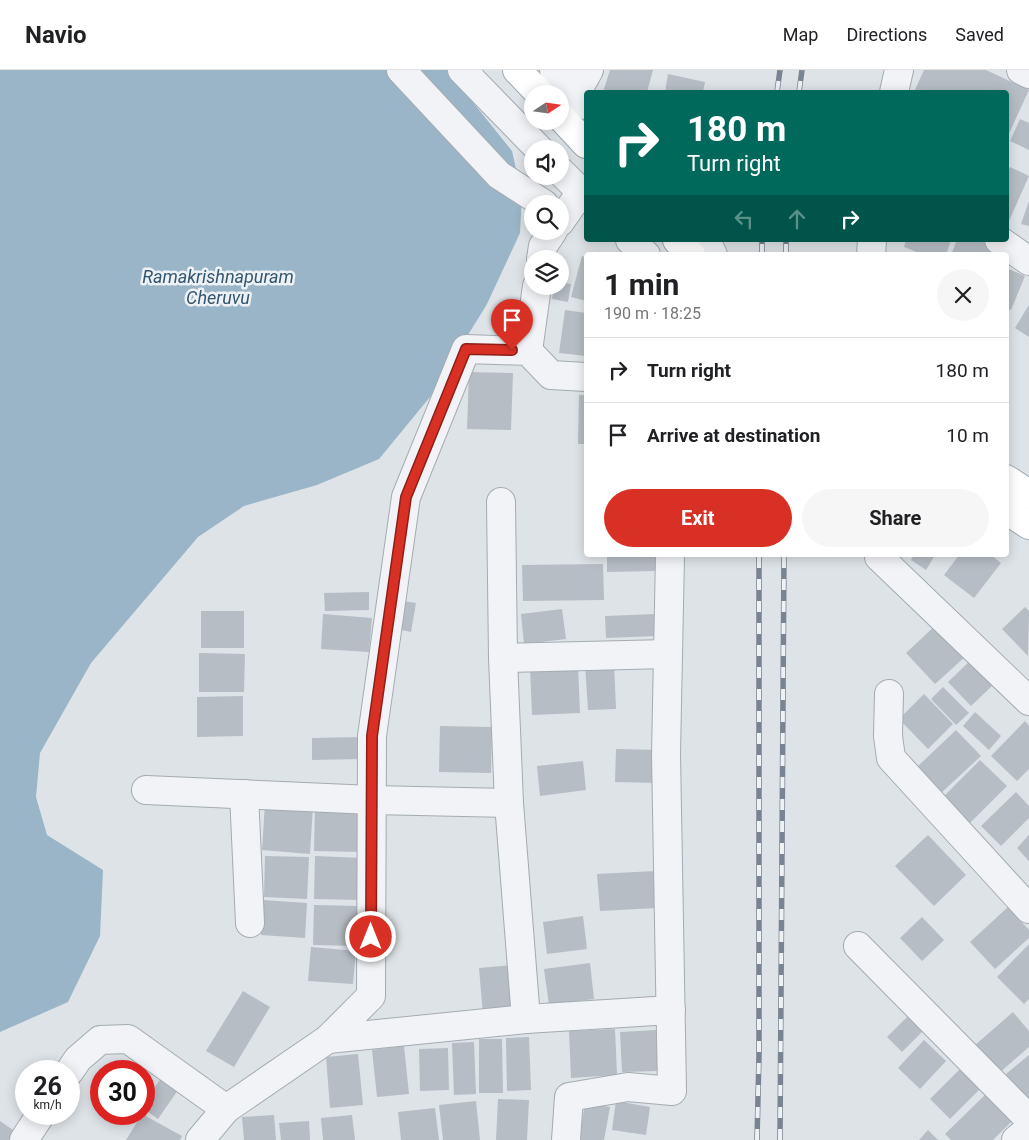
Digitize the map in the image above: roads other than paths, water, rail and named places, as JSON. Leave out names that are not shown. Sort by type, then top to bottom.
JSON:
[{"type":"main road","points":[[517,70],[531,85]]},
{"type":"main road","points":[[569,126],[584,142]]},
{"type":"main road","points":[[679,242],[688,252]]},
{"type":"main road","points":[[1009,481],[1029,494]]},
{"type":"main road","points":[[1009,512],[1029,525]]},
{"type":"street","points":[[401,70],[499,175],[526,195]]},
{"type":"street","points":[[462,70],[530,140]]},
{"type":"street","points":[[554,70],[584,89]]},
{"type":"street","points":[[894,90],[899,70]]},
{"type":"street","points":[[1021,70],[1029,74]]},
{"type":"street","points":[[569,180],[584,195],[569,207]]},
{"type":"street","points":[[632,242],[643,252]]},
{"type":"street","points":[[1002,242],[1029,261]]},
{"type":"street","points":[[528,351],[536,295]]},
{"type":"street","points":[[200,1140],[226,1109],[328,1039],[371,996],[372,736],[406,497],[466,349],[528,351],[551,375],[584,377]]},
{"type":"street","points":[[501,502],[503,658],[509,803],[526,1019]]},
{"type":"street","points":[[566,1140],[569,1097],[628,1087],[672,1091],[666,754],[670,557]]},
{"type":"street","points":[[880,557],[1029,701]]},
{"type":"street","points":[[503,658],[668,654]]},
{"type":"street","points":[[889,694],[888,736],[890,758],[1029,909]]},
{"type":"street","points":[[146,790],[372,800],[509,803]]},
{"type":"street","points":[[244,794],[250,923]]},
{"type":"street","points":[[858,946],[1029,1119]]},
{"type":"street","points":[[328,1039],[526,1019],[671,1010]]},
{"type":"street","points":[[77,1060],[100,1040],[128,1039],[226,1109]]},
{"type":"street","points":[[24,1140],[33,1125]]},
{"type":"street","points":[[1016,1140],[1029,1129]]},
{"type":"water","name":"Ramakrishnapuram Cheruvu","points":[[0,70],[447,70],[512,151],[522,195],[520,233],[487,304],[430,397],[379,459],[317,485],[244,506],[198,537],[91,663],[40,753],[36,797],[47,835],[103,870],[100,936],[68,1002],[0,1032]]},
{"type":"railway","points":[[777,90],[780,70]]},
{"type":"railway","points":[[799,90],[802,70]]},
{"type":"railway","points":[[762,242],[762,252]]},
{"type":"railway","points":[[786,242],[786,252]]},
{"type":"railway","points":[[757,1140],[759,1055],[759,557]]},
{"type":"railway","points":[[780,1140],[784,557]]}]
